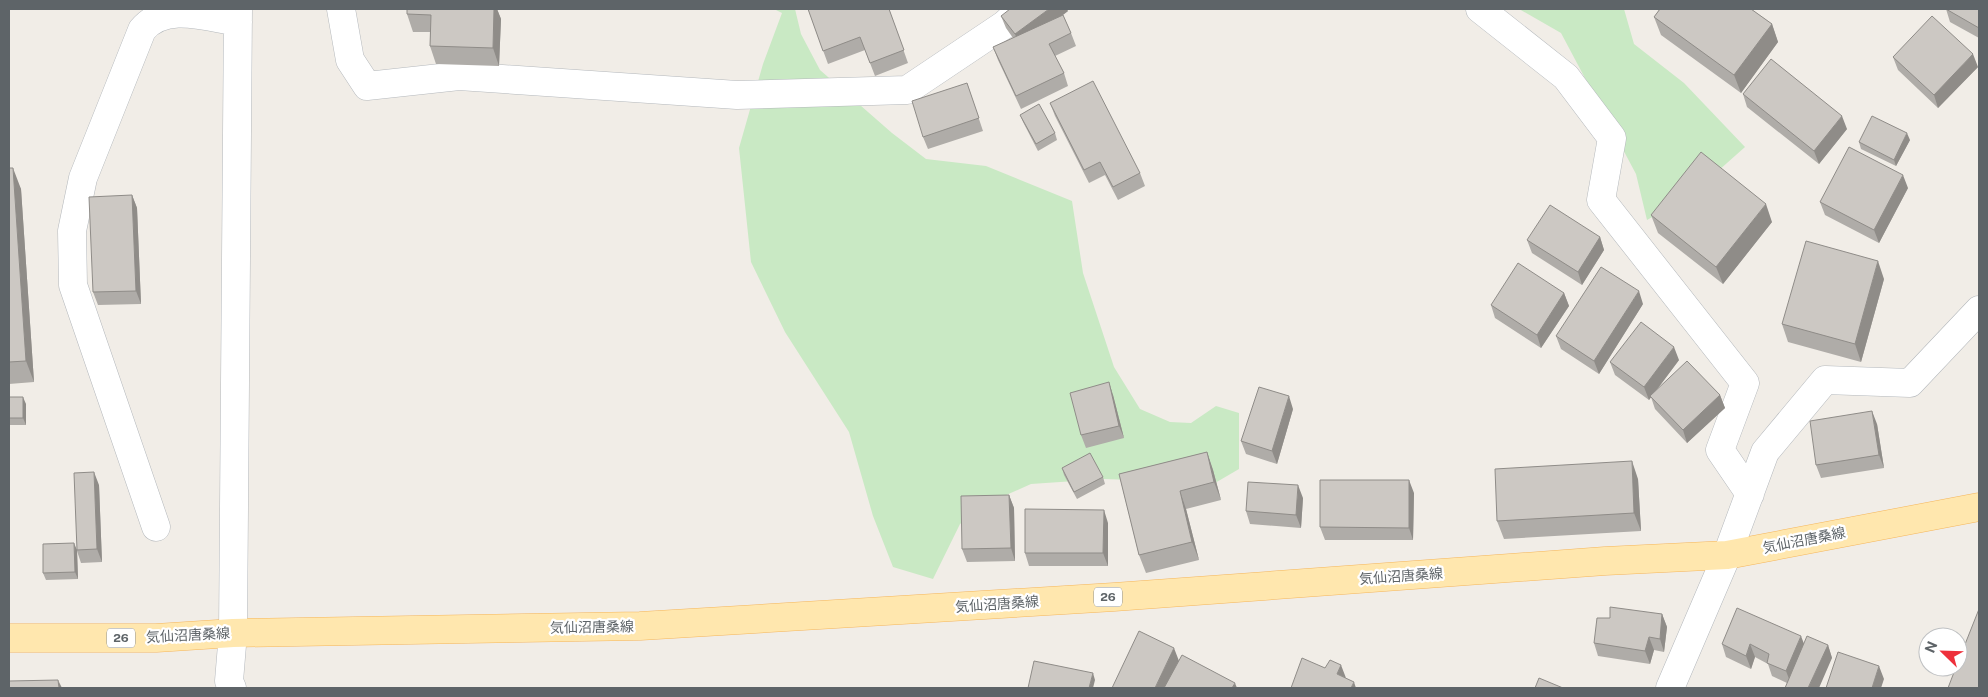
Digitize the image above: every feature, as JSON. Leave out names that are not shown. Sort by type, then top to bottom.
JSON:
[{"type":"main road","name":"気仙沼唐桑線","points":[[9,638],[156,638],[232,633],[640,626],[1124,596],[1605,560],[1727,555],[1979,507]]},
{"type":"street","points":[[341,9],[350,60],[367,86],[459,76],[737,96],[908,90],[1004,25],[1022,9]]},
{"type":"street","points":[[1480,9],[1566,77],[1612,138],[1601,200],[1745,383],[1720,450],[1750,494]]},
{"type":"street","points":[[156,527],[72,285],[72,231],[83,178],[142,30],[150,20],[163,14],[238,16],[232,633],[229,681],[232,688]]},
{"type":"street","points":[[1670,688],[1727,555],[1766,452],[1825,380],[1910,383],[1979,310]]},
{"type":"green space","points":[[774,9],[795,9],[801,34],[820,70],[892,133],[926,159],[986,166],[1072,201],[1083,273],[1114,367],[1140,409],[1170,422],[1191,423],[1216,406],[1239,413],[1239,469],[1215,483],[1104,479],[1031,484],[995,500],[960,524],[933,579],[893,567],[873,516],[849,432],[785,332],[751,262],[739,148],[763,64],[782,13]]},
{"type":"green space","points":[[1519,9],[1624,9],[1634,44],[1684,83],[1745,147],[1691,195],[1647,220],[1636,174],[1561,33]]},
{"type":"building","points":[[407,9],[494,9],[493,48],[430,46],[431,15],[407,14]]},
{"type":"building","points":[[808,9],[889,9],[904,50],[870,63],[860,37],[823,51]]},
{"type":"building","points":[[1010,9],[1049,9],[1015,34],[1001,16]]},
{"type":"building","points":[[1660,9],[1751,9],[1772,24],[1734,75],[1654,17]]},
{"type":"building","points":[[1946,9],[1979,9],[1979,28]]},
{"type":"building","points":[[1063,15],[1071,33],[1049,44],[1064,73],[1016,96],[993,47]]},
{"type":"building","points":[[1932,16],[1973,54],[1934,95],[1893,57]]},
{"type":"building","points":[[1771,59],[1842,116],[1814,151],[1743,94]]},
{"type":"building","points":[[1093,81],[1140,173],[1113,187],[1100,162],[1084,170],[1050,103]]},
{"type":"building","points":[[967,83],[979,118],[923,137],[912,101]]},
{"type":"building","points":[[1039,104],[1055,133],[1036,144],[1020,115]]},
{"type":"building","points":[[1872,116],[1907,133],[1894,160],[1859,142]]},
{"type":"building","points":[[1849,147],[1903,175],[1874,230],[1820,202]]},
{"type":"building","points":[[1701,152],[1766,204],[1716,267],[1651,215]]},
{"type":"building","points":[[9,168],[13,168],[26,361],[9,362]]},
{"type":"building","points":[[132,195],[136,291],[93,292],[89,197]]},
{"type":"building","points":[[1550,205],[1600,237],[1578,272],[1527,240]]},
{"type":"building","points":[[1806,241],[1878,261],[1855,344],[1782,324]]},
{"type":"building","points":[[1518,263],[1564,293],[1537,335],[1491,305]]},
{"type":"building","points":[[1601,267],[1639,291],[1594,361],[1556,336]]},
{"type":"building","points":[[1641,322],[1674,347],[1644,387],[1610,362]]},
{"type":"building","points":[[1687,361],[1720,395],[1683,430],[1650,396]]},
{"type":"building","points":[[1109,382],[1119,426],[1081,435],[1070,393]]},
{"type":"building","points":[[1259,387],[1289,396],[1272,451],[1241,441]]},
{"type":"building","points":[[9,397],[23,397],[23,418],[9,418]]},
{"type":"building","points":[[1872,411],[1879,455],[1816,465],[1810,421]]},
{"type":"building","points":[[1207,452],[1214,482],[1180,491],[1192,542],[1139,555],[1119,474]]},
{"type":"building","points":[[1090,453],[1103,477],[1074,492],[1062,468]]},
{"type":"building","points":[[1632,461],[1634,513],[1497,521],[1495,469]]},
{"type":"building","points":[[94,472],[97,549],[77,550],[74,473]]},
{"type":"building","points":[[1320,480],[1409,480],[1409,528],[1320,527]]},
{"type":"building","points":[[1248,482],[1298,485],[1296,515],[1246,511]]},
{"type":"building","points":[[1009,495],[1011,548],[962,549],[961,496]]},
{"type":"building","points":[[1025,509],[1104,510],[1103,553],[1025,553]]},
{"type":"building","points":[[74,543],[75,572],[43,573],[43,544]]},
{"type":"building","points":[[1610,607],[1662,614],[1660,639],[1649,637],[1645,651],[1594,643],[1597,618],[1610,618]]},
{"type":"building","points":[[1737,608],[1801,636],[1786,671],[1767,663],[1769,654],[1750,644],[1746,656],[1722,644]]},
{"type":"building","points":[[1979,609],[1979,688],[1948,688],[1952,677],[1968,677],[1968,637]]},
{"type":"building","points":[[1139,631],[1174,648],[1155,688],[1112,688]]},
{"type":"building","points":[[1807,636],[1828,645],[1808,688],[1785,688]]},
{"type":"building","points":[[1838,652],[1879,666],[1872,688],[1826,688]]},
{"type":"building","points":[[1182,655],[1235,683],[1232,688],[1164,688]]},
{"type":"building","points":[[1302,658],[1325,668],[1330,660],[1341,665],[1337,674],[1354,682],[1351,688],[1291,688]]},
{"type":"building","points":[[1034,661],[1093,673],[1089,688],[1028,688]]},
{"type":"building","points":[[1539,678],[1563,688],[1535,688]]},
{"type":"building","points":[[58,680],[59,688],[9,688],[9,681]]}]
